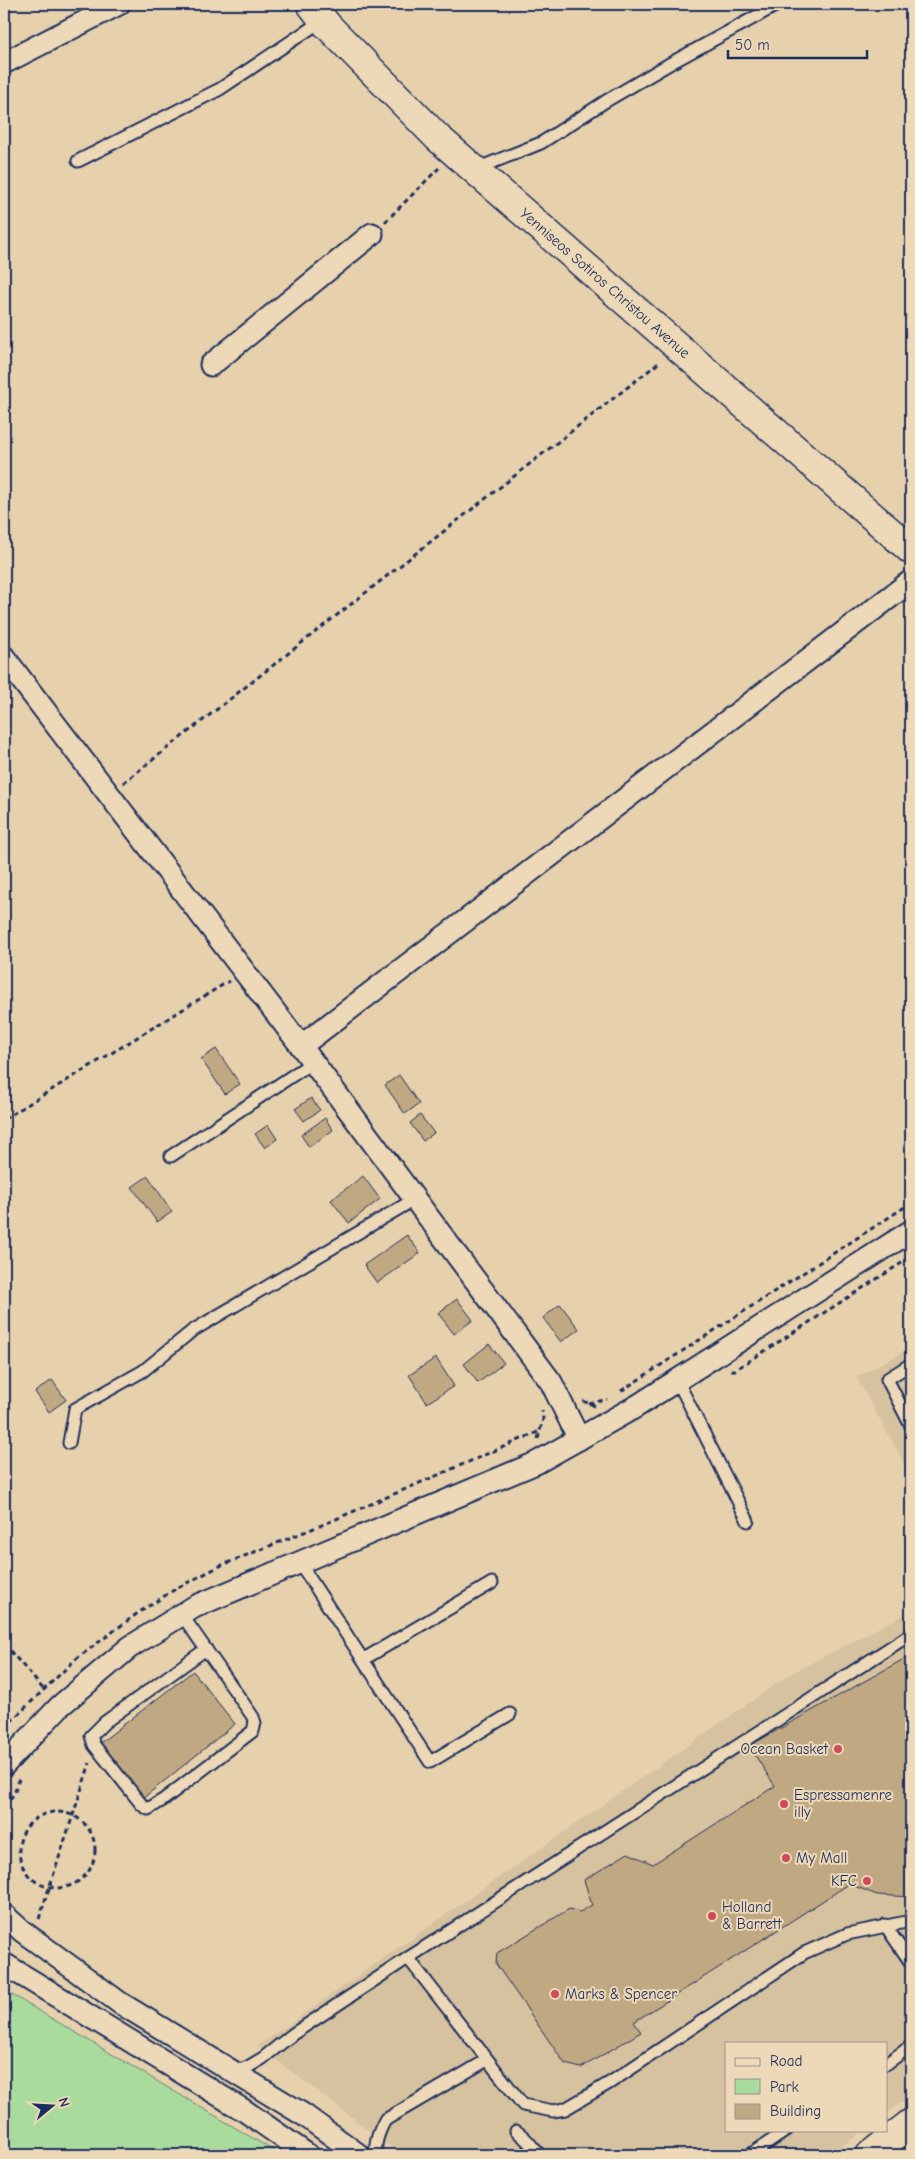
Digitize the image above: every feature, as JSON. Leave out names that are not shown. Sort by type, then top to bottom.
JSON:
[{"type":"main road","name":"Yenniseos Sotiros Christou Avenue","points":[[317,12],[437,137],[911,550]]},
{"type":"main road","points":[[870,2155],[911,2123]]},
{"type":"street","points":[[4,63],[119,4]]},
{"type":"street","points":[[211,365],[372,234]]},
{"type":"street","points":[[307,1054],[911,581]]},
{"type":"street","points":[[4,657],[307,1054],[551,1382],[579,1438]]},
{"type":"street","points":[[4,1765],[60,1706],[74,1694],[130,1647],[182,1614],[299,1562],[536,1463],[637,1406],[911,1232]]},
{"type":"street","points":[[4,1915],[22,1932],[120,2003],[304,2115],[358,2155]]},
{"type":"street","points":[[4,1964],[245,2111],[308,2155]]},
{"type":"lane","points":[[465,161],[541,143],[663,68],[779,4]]},
{"type":"lane","points":[[78,161],[220,89],[317,12]]},
{"type":"lane","points":[[171,1156],[307,1054]]},
{"type":"lane","points":[[69,1443],[75,1409],[143,1371],[192,1331],[415,1199]]},
{"type":"lane","points":[[911,1364],[887,1379],[911,1426]]},
{"type":"lane","points":[[677,1380],[748,1521]]},
{"type":"lane","points":[[299,1562],[430,1762],[510,1714]]},
{"type":"lane","points":[[364,1659],[492,1583]]},
{"type":"lane","points":[[182,1614],[253,1716],[255,1723],[253,1731],[163,1800],[148,1808],[142,1805],[94,1745],[92,1736],[105,1722],[206,1649]]},
{"type":"lane","points":[[234,2072],[248,2067],[263,2058],[293,2034],[408,1958],[911,1634]]},
{"type":"lane","points":[[408,1958],[523,2105],[553,2111],[565,2108],[611,2082],[804,1952],[837,1937],[885,1925],[911,1921]]},
{"type":"lane","points":[[885,1925],[911,1963]]},
{"type":"lane","points":[[888,2063],[911,2046]]},
{"type":"lane","points":[[376,2155],[375,2148],[385,2120],[486,2060]]},
{"type":"lane","points":[[516,2131],[527,2138],[540,2155]]},
{"type":"lane","points":[[750,2155],[784,2132]]},
{"type":"path","points":[[372,234],[465,161]]},
{"type":"path","points":[[109,795],[680,347]]},
{"type":"path","points":[[4,1119],[244,972]]},
{"type":"path","points":[[615,1394],[911,1203]]},
{"type":"path","points":[[588,1404],[609,1398]]},
{"type":"path","points":[[538,1432],[542,1419],[542,1408]]},
{"type":"path","points":[[4,1644],[49,1694]]},
{"type":"path","points":[[36,1926],[92,1759]]},
{"type":"path","points":[[4,1814],[5,1805],[14,1794]]},
{"type":"path","points":[[56,1811],[81,1819],[90,1829],[95,1840],[96,1854],[93,1866],[85,1877],[75,1885],[63,1888],[49,1887],[38,1883],[28,1875],[22,1865],[19,1852],[20,1840],[25,1829],[34,1819],[44,1813],[56,1811]]},
{"type":"shaded area","points":[[911,1348],[911,1475],[856,1377]]},
{"type":"shaded area","points":[[911,1611],[911,2095],[888,2112],[888,2042],[725,2042],[725,2132],[861,2132],[830,2155],[401,2155],[258,2046],[790,1674]]},
{"type":"green space","points":[[4,1990],[281,2155],[4,2155]]},
{"type":"building","points":[[216,1049],[240,1084],[225,1094],[201,1059]]},
{"type":"building","points":[[399,1075],[419,1104],[405,1114],[385,1085]]},
{"type":"building","points":[[311,1098],[320,1110],[304,1121],[295,1109]]},
{"type":"building","points":[[420,1115],[434,1133],[423,1141],[410,1123]]},
{"type":"building","points":[[325,1118],[333,1130],[309,1147],[301,1135]]},
{"type":"building","points":[[268,1125],[277,1139],[265,1148],[255,1134]]},
{"type":"building","points":[[148,1176],[172,1212],[157,1222],[132,1187]]},
{"type":"building","points":[[363,1176],[380,1199],[349,1223],[331,1200]]},
{"type":"building","points":[[407,1235],[420,1253],[377,1283],[364,1265]]},
{"type":"building","points":[[457,1299],[473,1320],[454,1334],[438,1313]]},
{"type":"building","points":[[560,1304],[579,1329],[561,1342],[543,1318]]},
{"type":"building","points":[[489,1344],[504,1363],[478,1383],[464,1364]]},
{"type":"building","points":[[436,1358],[454,1386],[427,1403],[409,1375]]},
{"type":"building","points":[[52,1380],[66,1400],[49,1412],[35,1392]]},
{"type":"building","name":"My Mall","points":[[911,1655],[911,1897],[877,1895],[849,1884],[634,2022],[641,2032],[581,2068],[565,2064],[496,1964],[497,1953],[569,1909],[580,1912],[592,1905],[584,1880],[628,1853],[653,1864],[775,1786],[749,1746]]},
{"type":"building","points":[[193,1671],[235,1724],[142,1799],[100,1743]]},
{"type":"place","name":"Ocean Basket","points":[[838,1749]]},
{"type":"place","name":"Espressamenre illy","points":[[784,1804]]},
{"type":"place","name":"My Mall","points":[[786,1858]]},
{"type":"place","name":"KFC","points":[[867,1881]]},
{"type":"place","name":"Holland & Barrett","points":[[712,1916]]},
{"type":"place","name":"Marks & Spencer","points":[[555,1994]]}]
